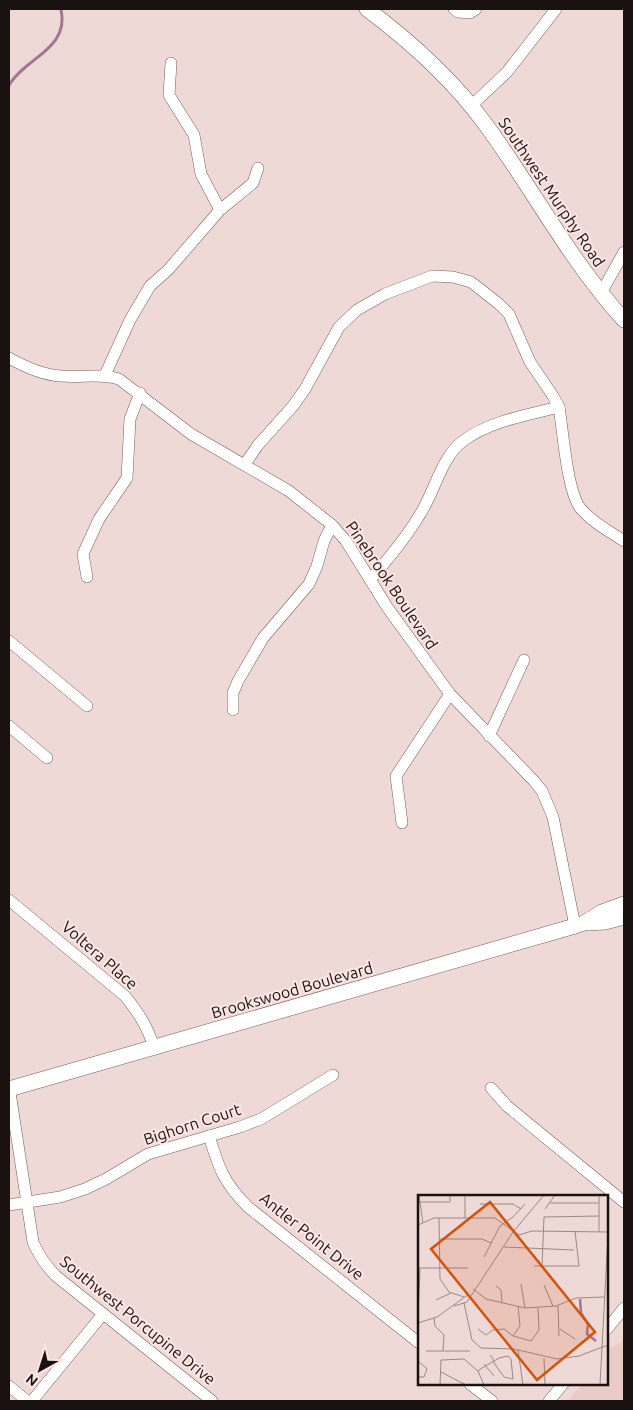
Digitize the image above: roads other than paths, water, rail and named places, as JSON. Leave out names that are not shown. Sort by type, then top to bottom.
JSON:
[{"type":"main road","name":"Southwest Murphy Road","points":[[367,9],[390,26],[423,56],[471,106],[601,293],[624,320]]},
{"type":"main road","name":"Brookswood Boulevard","points":[[580,924],[602,912],[624,904]]},
{"type":"main road","name":"Brookswood Boulevard","points":[[9,1088],[154,1048],[580,924],[624,918]]},
{"type":"street","points":[[454,9],[458,12],[470,13],[476,9]]},
{"type":"street","points":[[471,106],[507,72],[556,9]]},
{"type":"street","points":[[171,62],[169,95],[194,135],[201,174],[220,210]]},
{"type":"street","points":[[105,375],[130,320],[150,286],[168,270],[220,210],[253,183],[258,168]]},
{"type":"street","points":[[601,293],[624,252]]},
{"type":"street","points":[[245,464],[258,445],[293,406],[305,389],[339,327],[357,310],[385,294],[432,276],[453,277],[471,282],[509,314],[530,362],[559,407],[572,492],[579,507],[595,523],[624,540]]},
{"type":"street","name":"Pinebrook Boulevard","points":[[9,358],[34,370],[60,376],[105,375],[119,379],[140,393],[191,434],[289,491],[332,525],[346,541],[407,636],[450,694],[534,781],[547,802],[580,924]]},
{"type":"street","points":[[87,577],[83,554],[99,520],[127,478],[130,419],[140,393]]},
{"type":"street","points":[[371,579],[420,515],[453,450],[462,442],[490,426],[559,407]]},
{"type":"street","points":[[233,710],[233,693],[238,681],[263,638],[309,584],[317,566],[324,541],[332,525]]},
{"type":"street","points":[[9,641],[87,706]]},
{"type":"street","points":[[489,736],[524,660]]},
{"type":"street","points":[[402,823],[396,776],[450,694]]},
{"type":"street","points":[[9,726],[48,758]]},
{"type":"street","name":"Voltera Place","points":[[9,900],[125,996],[140,1014],[154,1048]]},
{"type":"street","name":"Bighorn Court","points":[[9,1205],[60,1197],[85,1189],[148,1154],[261,1119],[333,1075]]},
{"type":"street","name":"Southwest Porcupine Drive","points":[[9,1088],[33,1242],[38,1255],[56,1276],[212,1401]]},
{"type":"street","points":[[492,1088],[507,1106],[624,1202]]},
{"type":"street","name":"Antler Point Drive","points":[[209,1136],[224,1177],[237,1196],[248,1207],[418,1342]]},
{"type":"street","points":[[608,1329],[624,1308]]},
{"type":"street","points":[[32,1401],[103,1314]]},
{"type":"street","points":[[471,1385],[492,1401]]},
{"type":"street","points":[[549,1401],[562,1385]]},
{"type":"street","points":[[9,1386],[27,1401]]},
{"type":"waterway","points":[[9,85],[16,75],[45,52],[53,43],[59,34],[62,23],[61,9]]}]
